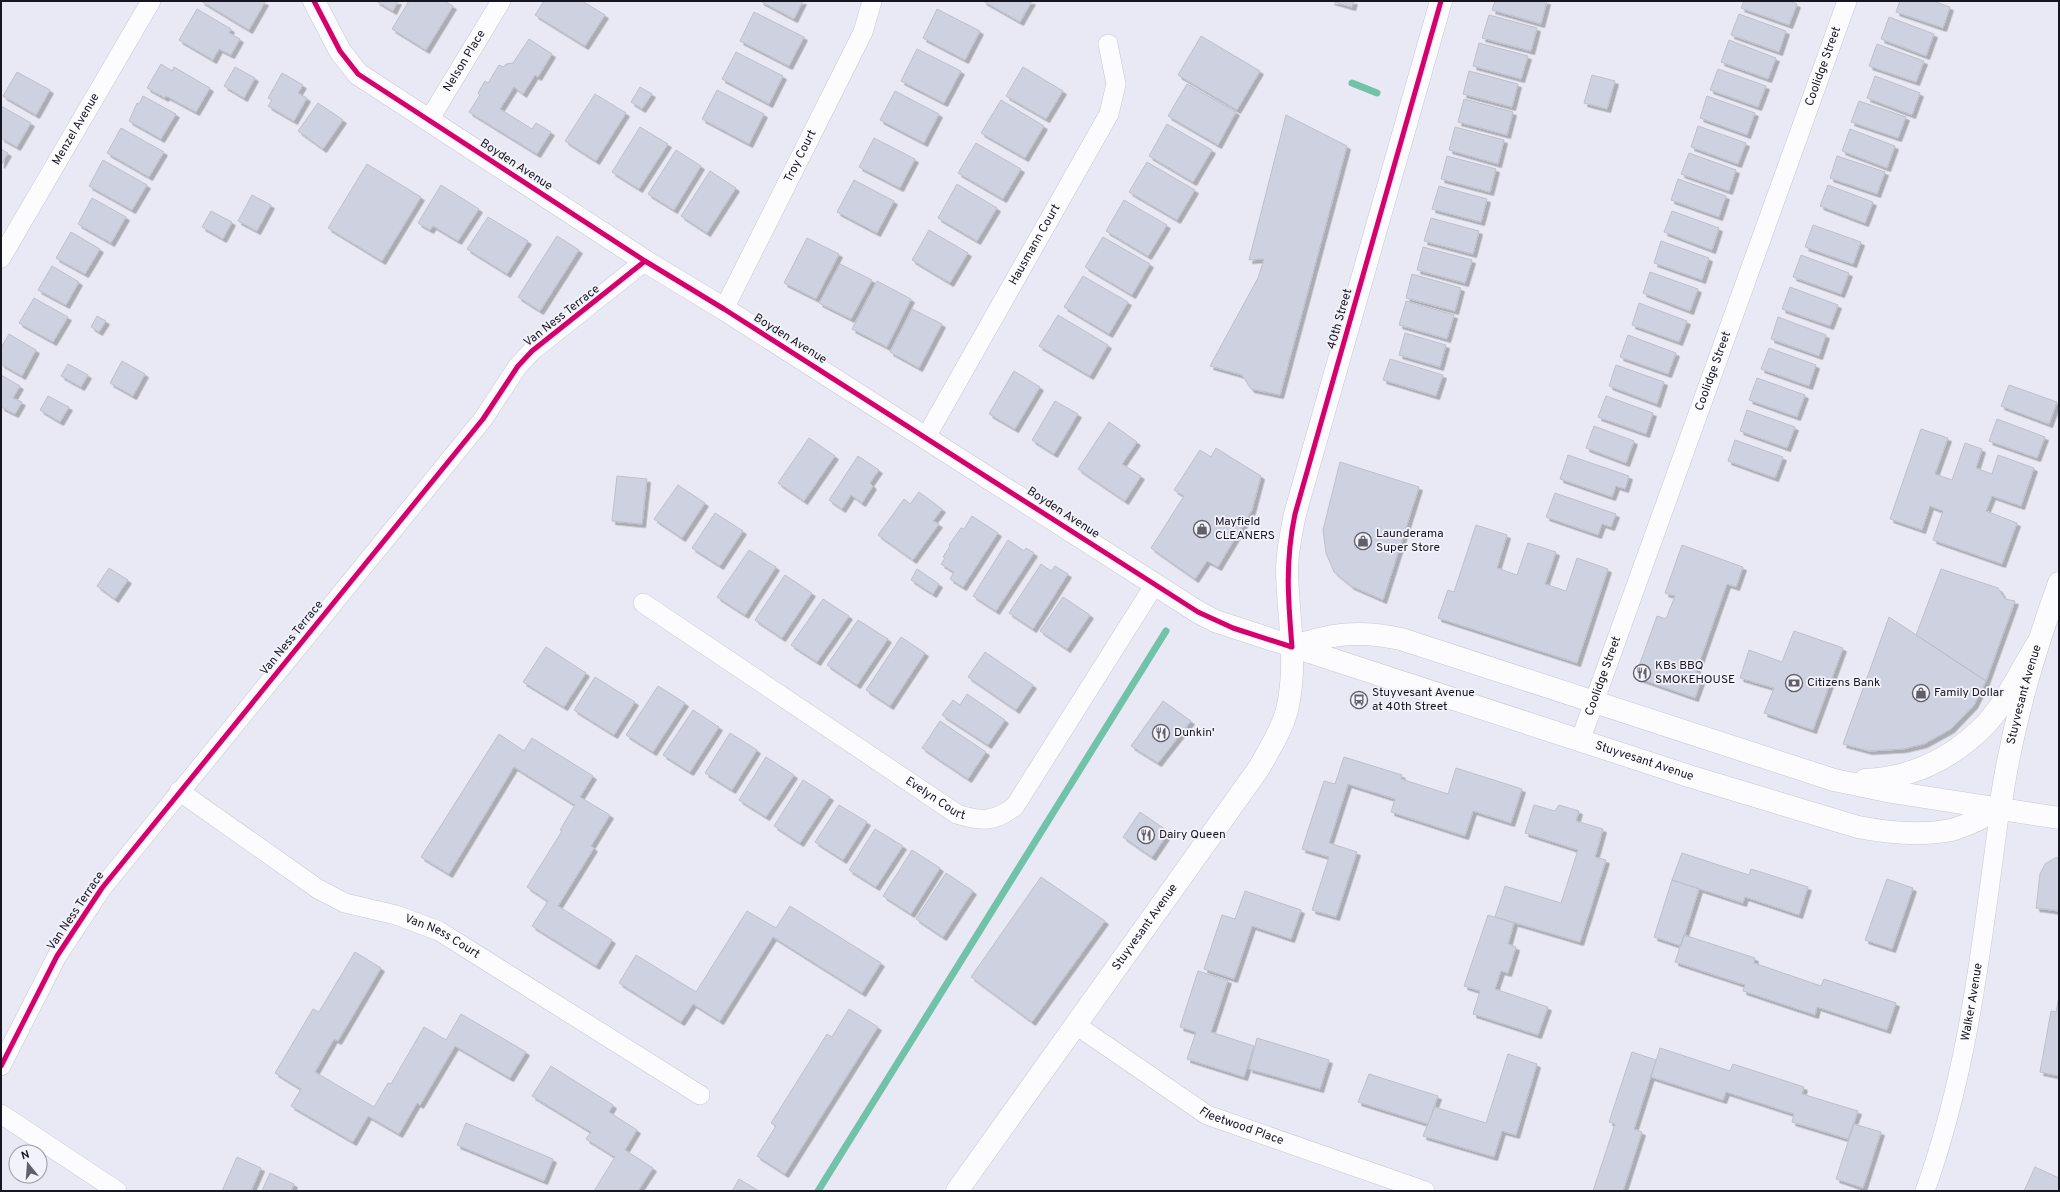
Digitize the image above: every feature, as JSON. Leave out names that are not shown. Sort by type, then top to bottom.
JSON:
[{"type":"main road","name":"Boyden Avenue","points":[[314,1],[340,51],[358,74],[646,261],[724,308],[1198,612],[1215,621],[1292,647]]},
{"type":"main road","name":"40th Street","points":[[1292,647],[1287,570],[1289,542],[1295,514],[1441,1]]},
{"type":"main road","name":"Stuyvesant Avenue","points":[[957,1191],[1259,768],[1275,739],[1286,712],[1293,667],[1292,647],[1580,741],[1828,819],[1887,832],[1920,833],[1952,830],[2000,809],[2010,742],[2037,644],[2059,583]]},
{"type":"main road","points":[[1292,647],[1332,635],[1354,633],[1378,634],[1416,643],[1834,780],[1892,792],[2059,818]]},
{"type":"main road","points":[[1834,780],[1883,780],[1907,774],[1929,766],[1951,754],[1987,723],[2003,701],[2037,644]]},
{"type":"street","name":"Menzel Avenue","points":[[1,258],[151,1]]},
{"type":"street","name":"Nelson Place","points":[[429,120],[501,1]]},
{"type":"street","name":"Troy Court","points":[[724,308],[863,32],[872,1]]},
{"type":"street","name":"Coolidge Street","points":[[1580,741],[1847,1]]},
{"type":"street","name":"Hausmann Court","points":[[926,437],[1109,114],[1116,84],[1108,44]]},
{"type":"street","name":"Van Ness Terrace","points":[[1,1066],[57,956],[102,888],[179,791],[483,419],[518,366],[532,351],[646,261]]},
{"type":"street","name":"Evelyn Court","points":[[643,603],[958,814],[973,819],[989,820],[1005,814],[1014,806],[1155,584]]},
{"type":"street","name":"Van Ness Court","points":[[179,791],[318,889],[345,903],[396,915],[439,931],[700,1095]]},
{"type":"street","name":"Walker Avenue","points":[[1925,1191],[1947,1125],[1970,1024],[2000,809]]},
{"type":"street","name":"Fleetwood Place","points":[[1076,1025],[1208,1115],[1425,1191]]},
{"type":"street","points":[[1,1114],[117,1191]]},
{"type":"building","points":[[201,1],[263,1],[265,2],[249,30]]},
{"type":"building","points":[[376,1],[398,1],[393,11]]},
{"type":"building","points":[[409,1],[444,1],[453,6],[426,50],[392,29]]},
{"type":"building","points":[[544,1],[582,1],[605,15],[585,46],[535,15]]},
{"type":"building","points":[[760,1],[803,1],[794,19]]},
{"type":"building","points":[[983,1],[1032,1],[1020,22]]},
{"type":"building","points":[[1331,1],[1354,1],[1352,7]]},
{"type":"building","points":[[1495,1],[1547,1],[1541,24],[1492,10]]},
{"type":"building","points":[[1744,1],[1789,1],[1797,4],[1789,25],[1741,8]]},
{"type":"building","points":[[1900,1],[1933,1],[1950,7],[1943,28],[1896,12]]},
{"type":"building","points":[[197,9],[231,29],[229,33],[240,39],[231,55],[219,49],[213,60],[179,40]]},
{"type":"building","points":[[937,9],[980,31],[965,60],[923,38]]},
{"type":"building","points":[[754,12],[804,37],[789,66],[740,41]]},
{"type":"building","points":[[1739,14],[1786,31],[1779,52],[1731,35]]},
{"type":"building","points":[[1489,15],[1537,28],[1531,51],[1482,38]]},
{"type":"building","points":[[1889,17],[1934,34],[1926,56],[1881,39]]},
{"type":"building","points":[[1201,36],[1260,71],[1237,110],[1178,75]]},
{"type":"building","points":[[529,39],[552,54],[538,77],[535,75],[523,94],[514,87],[500,109],[532,129],[536,123],[551,132],[537,154],[469,112],[480,95],[478,93],[485,81],[488,83],[499,65],[503,67],[506,64],[513,63]]},
{"type":"building","points":[[1729,40],[1776,58],[1768,79],[1721,62]]},
{"type":"building","points":[[1479,43],[1528,56],[1521,79],[1473,66]]},
{"type":"building","points":[[1877,44],[1924,61],[1916,82],[1869,66]]},
{"type":"building","points":[[917,49],[961,71],[944,103],[901,81]]},
{"type":"building","points":[[736,52],[783,76],[769,104],[722,79]]},
{"type":"building","points":[[161,64],[172,71],[174,67],[210,88],[196,112],[147,88]]},
{"type":"building","points":[[235,67],[255,78],[244,98],[224,86]]},
{"type":"building","points":[[1023,67],[1063,91],[1046,119],[1006,96]]},
{"type":"building","points":[[1718,69],[1766,86],[1758,107],[1710,90]]},
{"type":"building","points":[[1469,71],[1518,84],[1512,107],[1463,94]]},
{"type":"building","points":[[17,72],[50,90],[36,115],[3,96]]},
{"type":"building","points":[[282,73],[303,85],[298,93],[307,98],[294,121],[268,106],[272,100],[268,98]]},
{"type":"building","points":[[1592,75],[1615,81],[1607,109],[1584,103]]},
{"type":"building","points":[[1875,76],[1920,93],[1912,115],[1867,98]]},
{"type":"building","points":[[1187,84],[1236,112],[1218,145],[1168,116]]},
{"type":"building","points":[[640,87],[652,94],[642,109],[631,102]]},
{"type":"building","points":[[717,90],[764,114],[749,144],[702,119]]},
{"type":"building","points":[[895,91],[939,114],[924,143],[880,120]]},
{"type":"building","points":[[595,94],[626,113],[596,161],[565,141]]},
{"type":"building","points":[[143,96],[176,114],[161,139],[129,121],[137,103],[139,104]]},
{"type":"building","points":[[1707,96],[1755,113],[1747,135],[1700,118]]},
{"type":"building","points":[[1464,99],[1513,112],[1507,135],[1458,122]]},
{"type":"building","points":[[1001,100],[1044,126],[1025,158],[981,133]]},
{"type":"building","points":[[1859,101],[1906,117],[1898,138],[1851,122]]},
{"type":"building","points":[[318,103],[343,120],[323,149],[298,131]]},
{"type":"building","points":[[1,106],[31,123],[17,147],[1,138]]},
{"type":"building","points":[[1286,115],[1347,146],[1280,395],[1251,389],[1242,375],[1210,366],[1258,278],[1264,259],[1249,260]]},
{"type":"building","points":[[1167,124],[1212,150],[1193,182],[1149,156]]},
{"type":"building","points":[[1698,126],[1746,143],[1738,164],[1691,147]]},
{"type":"building","points":[[640,127],[668,144],[639,189],[612,172]]},
{"type":"building","points":[[1455,127],[1504,140],[1498,164],[1449,150]]},
{"type":"building","points":[[121,128],[164,152],[149,177],[107,153]]},
{"type":"building","points":[[1850,129],[1895,146],[1887,168],[1842,151]]},
{"type":"building","points":[[874,138],[915,159],[900,188],[859,167]]},
{"type":"building","points":[[976,143],[1021,169],[1003,199],[958,173]]},
{"type":"building","points":[[1,149],[8,153],[1,165]]},
{"type":"building","points":[[676,150],[701,166],[674,210],[648,194]]},
{"type":"building","points":[[1689,153],[1736,170],[1729,191],[1681,174]]},
{"type":"building","points":[[1447,156],[1496,169],[1490,192],[1441,179]]},
{"type":"building","points":[[1837,156],[1885,172],[1877,194],[1830,178]]},
{"type":"building","points":[[103,160],[147,185],[132,210],[89,186]]},
{"type":"building","points":[[1147,162],[1195,190],[1177,220],[1129,192]]},
{"type":"building","points":[[367,164],[421,197],[382,261],[328,228]]},
{"type":"building","points":[[710,171],[736,188],[707,233],[681,216]]},
{"type":"building","points":[[1678,179],[1726,196],[1719,217],[1671,200]]},
{"type":"building","points":[[854,180],[894,201],[877,233],[837,212]]},
{"type":"building","points":[[957,184],[997,208],[977,241],[938,218]]},
{"type":"building","points":[[441,185],[479,209],[458,241],[433,226],[430,230],[418,223]]},
{"type":"building","points":[[1828,185],[1873,202],[1865,223],[1820,206]]},
{"type":"building","points":[[1439,186],[1487,199],[1481,222],[1432,209]]},
{"type":"building","points":[[252,195],[271,205],[257,231],[238,221]]},
{"type":"building","points":[[92,198],[126,217],[111,243],[78,224]]},
{"type":"building","points":[[1124,200],[1167,225],[1148,256],[1106,231]]},
{"type":"building","points":[[211,211],[232,222],[223,239],[202,227]]},
{"type":"building","points":[[1672,211],[1719,228],[1712,250],[1664,232]]},
{"type":"building","points":[[488,217],[528,241],[507,274],[467,249]]},
{"type":"building","points":[[1431,218],[1479,231],[1473,254],[1424,241]]},
{"type":"building","points":[[1813,225],[1861,242],[1853,264],[1805,247]]},
{"type":"building","points":[[929,230],[968,253],[950,283],[912,260]]},
{"type":"building","points":[[71,232],[100,249],[85,274],[56,258]]},
{"type":"building","points":[[557,236],[579,250],[540,311],[518,297]]},
{"type":"building","points":[[1103,237],[1150,264],[1132,295],[1085,267]]},
{"type":"building","points":[[807,238],[839,254],[816,299],[784,283]]},
{"type":"building","points":[[1661,241],[1709,258],[1702,280],[1654,263]]},
{"type":"building","points":[[1423,247],[1472,260],[1465,283],[1417,270]]},
{"type":"building","points":[[1801,255],[1849,273],[1841,294],[1793,277]]},
{"type":"building","points":[[840,264],[872,280],[851,319],[819,303]]},
{"type":"building","points":[[52,266],[79,282],[66,305],[38,290]]},
{"type":"building","points":[[1650,272],[1698,289],[1690,311],[1643,293]]},
{"type":"building","points":[[1412,274],[1461,288],[1455,311],[1406,298]]},
{"type":"building","points":[[1083,276],[1128,302],[1109,334],[1064,307]]},
{"type":"building","points":[[877,281],[911,299],[887,347],[852,329]]},
{"type":"building","points":[[1790,287],[1838,305],[1830,326],[1782,309]]},
{"type":"building","points":[[34,298],[68,317],[53,342],[19,323]]},
{"type":"building","points":[[1406,301],[1454,315],[1447,339],[1399,325]]},
{"type":"building","points":[[1639,303],[1687,321],[1679,342],[1632,325]]},
{"type":"building","points":[[912,309],[942,324],[919,368],[890,352]]},
{"type":"building","points":[[1058,315],[1108,345],[1090,376],[1039,346]]},
{"type":"building","points":[[97,316],[106,321],[99,332],[91,327]]},
{"type":"building","points":[[1778,317],[1826,335],[1819,356],[1771,339]]},
{"type":"building","points":[[1405,333],[1446,345],[1440,367],[1399,355]]},
{"type":"building","points":[[9,334],[36,350],[22,376],[1,364],[1,348]]},
{"type":"building","points":[[1628,335],[1676,353],[1668,374],[1620,357]]},
{"type":"building","points":[[1769,348],[1816,365],[1809,386],[1761,369]]},
{"type":"building","points":[[1390,359],[1443,375],[1436,396],[1383,380]]},
{"type":"building","points":[[122,361],[145,374],[133,396],[110,383]]},
{"type":"building","points":[[68,364],[88,375],[81,387],[61,376]]},
{"type":"building","points":[[1616,365],[1664,382],[1657,404],[1609,386]]},
{"type":"building","points":[[1014,371],[1040,387],[1015,429],[989,414]]},
{"type":"building","points":[[1,375],[20,386],[13,398],[22,402],[15,414],[1,407]]},
{"type":"building","points":[[1757,378],[1805,395],[1797,417],[1749,400]]},
{"type":"building","points":[[2009,385],[2057,402],[2049,424],[2001,406]]},
{"type":"building","points":[[48,396],[69,407],[60,422],[40,410]]},
{"type":"building","points":[[1606,396],[1653,413],[1646,434],[1598,417]]},
{"type":"building","points":[[1055,401],[1078,414],[1054,454],[1032,440]]},
{"type":"building","points":[[1747,410],[1795,427],[1787,448],[1740,431]]},
{"type":"building","points":[[1997,419],[2045,437],[2037,458],[1989,441]]},
{"type":"building","points":[[1109,422],[1137,442],[1122,464],[1141,476],[1125,501],[1078,469]]},
{"type":"building","points":[[1594,426],[1634,441],[1626,463],[1586,448]]},
{"type":"building","points":[[1921,429],[1948,438],[1935,474],[1952,480],[1965,443],[1982,449],[1976,468],[1992,474],[1998,455],[2034,468],[2021,506],[1992,496],[1986,511],[2017,523],[2002,564],[1933,540],[1943,511],[1930,506],[1922,530],[1890,519]]},
{"type":"building","points":[[809,438],[835,456],[804,501],[778,483]]},
{"type":"building","points":[[1735,440],[1783,457],[1775,478],[1728,461]]},
{"type":"building","name":"Mayfield CLEANERS","points":[[1216,448],[1261,476],[1252,510],[1218,567],[1207,561],[1195,579],[1151,548],[1184,496],[1174,490],[1200,450],[1211,457]]},
{"type":"building","points":[[1568,455],[1629,476],[1625,489],[1616,486],[1612,497],[1560,479]]},
{"type":"building","points":[[858,456],[879,470],[870,483],[873,486],[862,503],[851,495],[842,509],[829,500]]},
{"type":"building","name":"Launderama Super Store","points":[[1340,462],[1419,487],[1383,600],[1351,586],[1334,572],[1326,553],[1323,530]]},
{"type":"building","points":[[617,476],[647,479],[642,524],[612,521]]},
{"type":"building","points":[[678,485],[705,503],[682,538],[654,519]]},
{"type":"building","points":[[919,492],[942,509],[933,521],[939,524],[913,560],[878,535],[904,499],[910,504]]},
{"type":"building","points":[[1555,493],[1616,514],[1611,527],[1602,524],[1598,535],[1546,517]]},
{"type":"building","points":[[715,513],[743,531],[720,566],[692,548]]},
{"type":"building","points":[[972,516],[998,533],[963,587],[950,579],[954,572],[941,564],[945,558],[943,557],[950,546],[949,545],[961,528],[964,529]]},
{"type":"building","points":[[1476,525],[1507,535],[1497,568],[1517,575],[1528,543],[1556,552],[1545,584],[1566,591],[1577,558],[1608,569],[1577,663],[1438,618],[1448,590],[1454,592]]},
{"type":"building","points":[[1008,540],[1024,551],[1026,548],[1034,553],[996,611],[973,596]]},
{"type":"building","points":[[1682,545],[1743,567],[1736,587],[1727,584],[1696,672],[1703,675],[1695,698],[1635,677],[1657,616],[1666,619],[1675,596],[1665,593]]},
{"type":"building","points":[[749,550],[776,567],[745,615],[717,597]]},
{"type":"building","points":[[1041,564],[1051,571],[1055,566],[1068,574],[1033,629],[1009,613]]},
{"type":"building","points":[[109,568],[128,580],[115,599],[97,586]]},
{"type":"building","points":[[917,569],[939,584],[933,594],[911,580]]},
{"type":"building","points":[[1941,569],[1998,588],[2005,599],[2015,601],[1986,681],[1916,635]]},
{"type":"building","points":[[785,575],[812,593],[782,638],[755,620]]},
{"type":"building","points":[[1063,597],[1090,615],[1067,649],[1040,631]]},
{"type":"building","points":[[823,599],[849,616],[817,662],[791,645]]},
{"type":"building","name":"Family Dollar","points":[[1889,617],[1986,681],[1974,705],[1951,729],[1924,744],[1903,749],[1869,751],[1843,744]]},
{"type":"building","points":[[858,620],[888,639],[857,685],[827,665]]},
{"type":"building","name":"Citizens Bank","points":[[1794,631],[1843,648],[1813,730],[1764,713],[1774,688],[1740,678],[1749,650],[1782,662]]},
{"type":"building","points":[[901,637],[925,653],[890,706],[866,690]]},
{"type":"building","points":[[546,647],[586,673],[564,707],[523,682]]},
{"type":"building","points":[[985,652],[1033,685],[1016,710],[968,677]]},
{"type":"building","points":[[595,677],[635,702],[614,735],[574,710]]},
{"type":"building","points":[[658,686],[685,703],[653,752],[626,735]]},
{"type":"building","points":[[967,694],[1005,720],[988,745],[942,715],[953,700],[960,705]]},
{"type":"building","name":"Dunkin'","points":[[1163,701],[1191,721],[1158,763],[1131,746]]},
{"type":"building","points":[[693,710],[719,727],[690,772],[663,755]]},
{"type":"building","points":[[940,721],[986,752],[968,779],[922,748]]},
{"type":"building","points":[[730,733],[757,750],[732,790],[705,773]]},
{"type":"building","points":[[499,734],[524,751],[532,738],[593,776],[580,797],[610,815],[591,846],[594,848],[558,906],[612,940],[596,966],[532,926],[548,901],[527,887],[562,831],[560,830],[575,805],[514,767],[449,874],[421,857]]},
{"type":"building","points":[[766,757],[794,775],[766,817],[739,800]]},
{"type":"building","points":[[1344,757],[1402,775],[1401,779],[1448,794],[1456,768],[1522,789],[1511,823],[1473,811],[1465,836],[1391,812],[1395,799],[1348,784],[1329,843],[1357,852],[1336,917],[1312,910],[1329,857],[1302,849],[1324,781],[1335,784]]},
{"type":"building","points":[[803,780],[830,797],[800,843],[774,826]]},
{"type":"building","points":[[839,805],[867,822],[843,860],[815,842]]},
{"type":"building","points":[[1534,805],[1555,811],[1559,805],[1579,811],[1576,821],[1603,829],[1595,857],[1606,860],[1580,942],[1495,917],[1505,886],[1561,903],[1578,850],[1525,833]]},
{"type":"building","name":"Dairy Queen","points":[[1140,812],[1169,832],[1152,857],[1123,837]]},
{"type":"building","points":[[875,829],[903,846],[876,887],[849,870]]},
{"type":"building","points":[[912,850],[940,868],[911,914],[883,896]]},
{"type":"building","points":[[1682,853],[1749,875],[1751,869],[1808,887],[1799,915],[1745,897],[1743,903],[1672,880]]},
{"type":"building","points":[[2059,857],[2059,911],[2036,908],[2040,874],[2045,864]]},
{"type":"building","points":[[946,873],[973,891],[943,937],[916,919]]},
{"type":"building","points":[[1041,877],[1105,921],[1032,1022],[971,977]]},
{"type":"building","points":[[1887,879],[1913,888],[1892,949],[1865,940]]},
{"type":"building","points":[[1672,880],[1699,889],[1681,946],[1654,937]]},
{"type":"building","points":[[1245,891],[1301,910],[1291,939],[1252,926],[1234,979],[1204,969],[1222,915],[1235,919]]},
{"type":"building","points":[[790,906],[881,963],[862,993],[773,937],[720,1021],[693,1004],[681,1022],[619,983],[636,955],[696,992],[747,911],[776,928]]},
{"type":"building","points":[[1488,915],[1514,923],[1508,944],[1516,947],[1508,973],[1501,971],[1495,989],[1548,1007],[1538,1035],[1473,1014],[1480,991],[1464,986]]},
{"type":"building","points":[[1684,935],[1755,958],[1754,963],[1821,986],[1824,979],[1896,1003],[1887,1030],[1817,1007],[1815,1015],[1743,991],[1745,985],[1675,962]]},
{"type":"building","points":[[355,952],[381,968],[338,1041],[334,1039],[315,1072],[374,1107],[388,1083],[391,1084],[424,1027],[446,1040],[461,1014],[526,1052],[510,1078],[455,1046],[420,1105],[417,1103],[399,1134],[368,1116],[353,1142],[291,1106],[301,1089],[275,1073],[313,1009],[319,1012]]},
{"type":"building","points":[[1198,971],[1228,980],[1211,1032],[1254,1046],[1244,1077],[1187,1059],[1196,1032],[1180,1027]]},
{"type":"building","points":[[2059,996],[2059,1076],[2040,1072],[2051,1011],[2056,1012]]},
{"type":"building","points":[[849,1009],[878,1027],[785,1174],[757,1156],[776,1126],[771,1123],[827,1034],[832,1037]]},
{"type":"building","points":[[1257,1038],[1329,1060],[1320,1089],[1249,1069]]},
{"type":"building","points":[[1660,1048],[1730,1071],[1733,1064],[1804,1087],[1802,1094],[1858,1111],[1848,1139],[1792,1122],[1794,1114],[1726,1092],[1723,1100],[1651,1077]]},
{"type":"building","points":[[1632,1052],[1656,1060],[1634,1129],[1642,1132],[1623,1191],[1593,1191],[1615,1124],[1609,1122]]},
{"type":"building","points":[[1508,1054],[1537,1064],[1516,1135],[1502,1131],[1494,1157],[1423,1136],[1435,1107],[1486,1123]]},
{"type":"building","points":[[551,1066],[613,1105],[609,1112],[637,1130],[625,1150],[653,1168],[638,1191],[594,1191],[615,1157],[586,1139],[591,1132],[532,1096]]},
{"type":"building","points":[[1369,1074],[1438,1096],[1428,1124],[1358,1102]]},
{"type":"building","points":[[466,1123],[553,1159],[544,1181],[457,1145]]},
{"type":"building","points":[[1854,1124],[1881,1132],[1863,1188],[1836,1179]]},
{"type":"building","points":[[237,1157],[261,1168],[251,1191],[222,1191]]},
{"type":"building","points":[[2035,1167],[2059,1178],[2059,1191],[2024,1191]]},
{"type":"building","points":[[270,1173],[294,1184],[291,1191],[262,1191]]},
{"type":"building","points":[[739,1179],[759,1191],[732,1191]]},
{"type":"waterway","points":[[1352,83],[1377,93]]},
{"type":"waterway","points":[[818,1191],[1166,631]]},
{"type":"cycle path","points":[[314,1],[340,51],[358,74],[645,261],[724,309],[1198,612],[1233,628],[1292,647],[1288,580],[1290,548],[1295,514],[1441,1]]},
{"type":"cycle path","points":[[1,1066],[57,956],[102,888],[483,419],[518,366],[532,351],[645,261]]},
{"type":"place","name":"Mayfield CLEANERS","points":[[1202,529]]},
{"type":"place","name":"Launderama Super Store","points":[[1363,541]]},
{"type":"place","name":"KBs BBQ SMOKEHOUSE","points":[[1642,673]]},
{"type":"place","name":"Citizens Bank","points":[[1794,683]]},
{"type":"place","name":"Family Dollar","points":[[1921,693]]},
{"type":"place","name":"Stuyvesant Avenue at 40th Street","points":[[1359,700]]},
{"type":"place","name":"Dunkin'","points":[[1161,733]]},
{"type":"place","name":"Dairy Queen","points":[[1146,835]]}]
